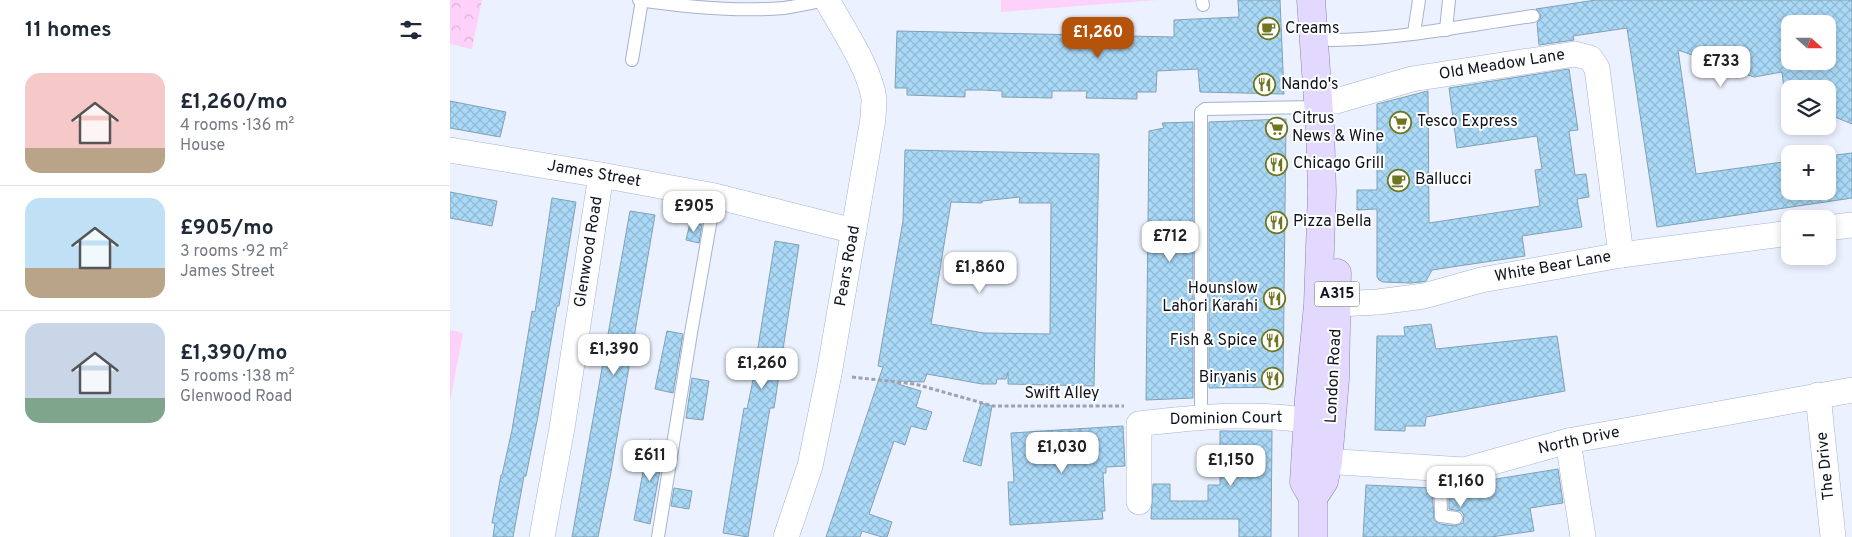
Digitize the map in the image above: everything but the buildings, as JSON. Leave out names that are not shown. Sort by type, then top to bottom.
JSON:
[{"type":"main road","name":"A315","points":[[1311,0],[1322,40],[1327,104]]},
{"type":"main road","name":"A315","points":[[1322,40],[1327,0]]},
{"type":"main road","name":"London Road","points":[[1312,537],[1313,498],[1304,482],[1317,461],[1320,422],[1335,379],[1327,305],[1338,194],[1327,104]]},
{"type":"street","name":"Pears Road","points":[[786,537],[810,466],[829,374],[873,119],[874,100],[869,81],[826,0]]},
{"type":"street","name":"Old Meadow Lane","points":[[1327,104],[1412,79],[1575,54],[1590,58],[1597,68],[1621,256]]},
{"type":"street","name":"James Street","points":[[450,150],[715,196],[854,231]]},
{"type":"street","name":"Glenwood Road","points":[[542,537],[562,428],[601,175]]},
{"type":"street","points":[[1836,227],[1852,225]]},
{"type":"street","name":"White Bear Lane","points":[[1327,305],[1378,302],[1424,296],[1481,280],[1621,256],[1781,234]]},
{"type":"street","name":"North Drive","points":[[1317,461],[1464,470],[1568,441],[1852,390]]},
{"type":"street","name":"The Drive","points":[[1818,395],[1833,537]]},
{"type":"street","name":"Dominion Court","points":[[1139,502],[1139,424],[1193,417],[1268,416],[1320,422]]},
{"type":"street","points":[[1568,441],[1583,537]]},
{"type":"lane","points":[[632,60],[640,0],[728,9],[760,9],[786,8],[826,0]]},
{"type":"lane","points":[[1414,33],[1419,0]]},
{"type":"lane","points":[[1446,30],[1449,0]]},
{"type":"lane","points":[[1322,40],[1364,40],[1446,30],[1533,16]]},
{"type":"lane","points":[[1201,404],[1201,112],[1205,109],[1327,104]]},
{"type":"lane","points":[[658,537],[715,196]]},
{"type":"lane","points":[[1440,470],[1441,516],[1456,518]]},
{"type":"path","name":"Swift Alley","points":[[829,374],[915,384],[993,406],[1125,406]]},
{"type":"green space","points":[[450,0],[482,0],[472,49],[450,44]]},
{"type":"green space","points":[[1001,0],[1157,0],[1001,12]]},
{"type":"green space","points":[[450,330],[463,333],[450,402]]},
{"type":"place","name":"Creams","points":[[1269,29]]},
{"type":"place","name":"Nando's","points":[[1265,85]]},
{"type":"place","name":"Tesco Express","points":[[1401,122]]},
{"type":"place","name":"Citrus News & Wine","points":[[1276,128]]},
{"type":"place","name":"Chicago Grill","points":[[1277,164]]},
{"type":"place","name":"Ballucci","points":[[1399,180]]},
{"type":"place","name":"Pizza Bella","points":[[1277,222]]},
{"type":"place","name":"Hounslow Lahori Karahi","points":[[1274,298]]},
{"type":"place","name":"Fish & Spice","points":[[1273,341]]},
{"type":"place","name":"Biryanis","points":[[1273,378]]}]
